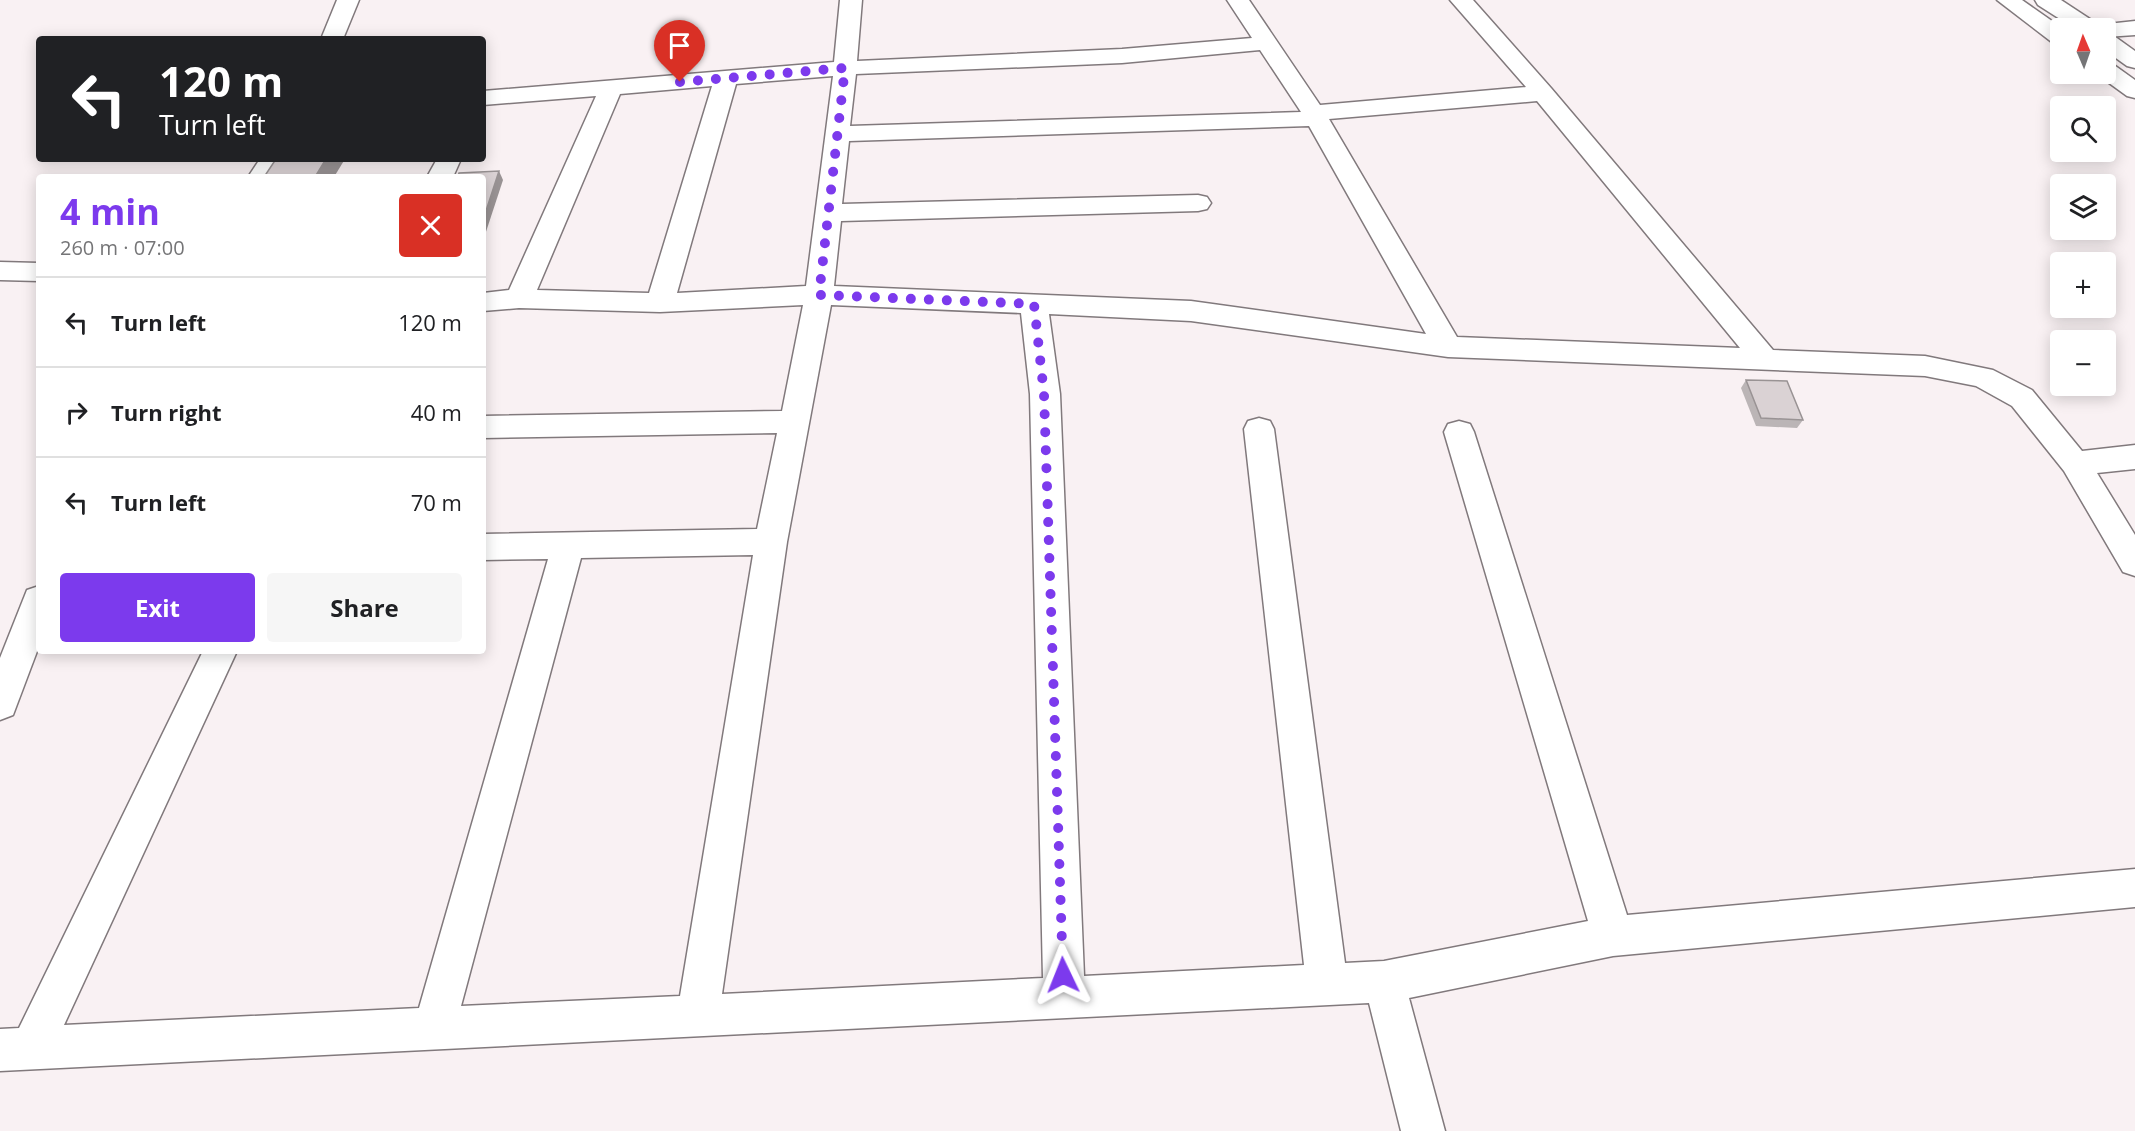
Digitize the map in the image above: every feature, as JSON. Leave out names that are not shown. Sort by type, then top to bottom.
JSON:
[{"type":"main road","points":[[333,36],[348,0]]},
{"type":"main road","points":[[699,1017],[771,542],[819,295],[851,0]]},
{"type":"main road","points":[[1238,0],[1315,116],[1448,347]]},
{"type":"main road","points":[[1461,0],[1544,93],[1765,359]]},
{"type":"main road","points":[[2008,0],[2050,30]]},
{"type":"main road","points":[[2046,0],[2073,18]]},
{"type":"main road","points":[[2116,29],[2135,28]]},
{"type":"main road","points":[[486,98],[845,68],[1122,56],[1267,43]]},
{"type":"main road","points":[[2116,48],[2135,61]]},
{"type":"main road","points":[[2116,77],[2135,91]]},
{"type":"main road","points":[[660,303],[726,78]]},
{"type":"main road","points":[[519,299],[610,88]]},
{"type":"main road","points":[[838,134],[1315,116],[1544,93]]},
{"type":"main road","points":[[828,213],[1198,203]]},
{"type":"main road","points":[[0,271],[36,272]]},
{"type":"main road","points":[[486,302],[519,299],[660,303],[819,295],[1191,311],[1448,347],[1924,366],[1983,377],[2022,398],[2075,463],[2135,563]]},
{"type":"main road","points":[[1034,304],[1044,394],[1064,999]]},
{"type":"main road","points":[[486,427],[794,422]]},
{"type":"main road","points":[[1259,429],[1327,985]]},
{"type":"main road","points":[[1459,432],[1613,936]]},
{"type":"main road","points":[[2075,463],[2135,457]]},
{"type":"main road","points":[[486,547],[771,542]]},
{"type":"main road","points":[[434,1030],[568,546]]},
{"type":"main road","points":[[0,704],[36,608]]},
{"type":"main road","points":[[218,654],[16,1049],[1384,982],[1613,936],[2135,888]]},
{"type":"main road","points":[[1384,982],[1423,1131]]},
{"type":"building","points":[[274,162],[324,162],[317,174],[266,174]]},
{"type":"building","points":[[499,171],[486,211],[486,174],[459,173]]},
{"type":"building","points":[[1746,380],[1787,381],[1803,420],[1761,418]]},
{"type":"route","points":[[680,82],[845,68],[819,295],[1034,304],[1044,394],[1063,975]]}]
